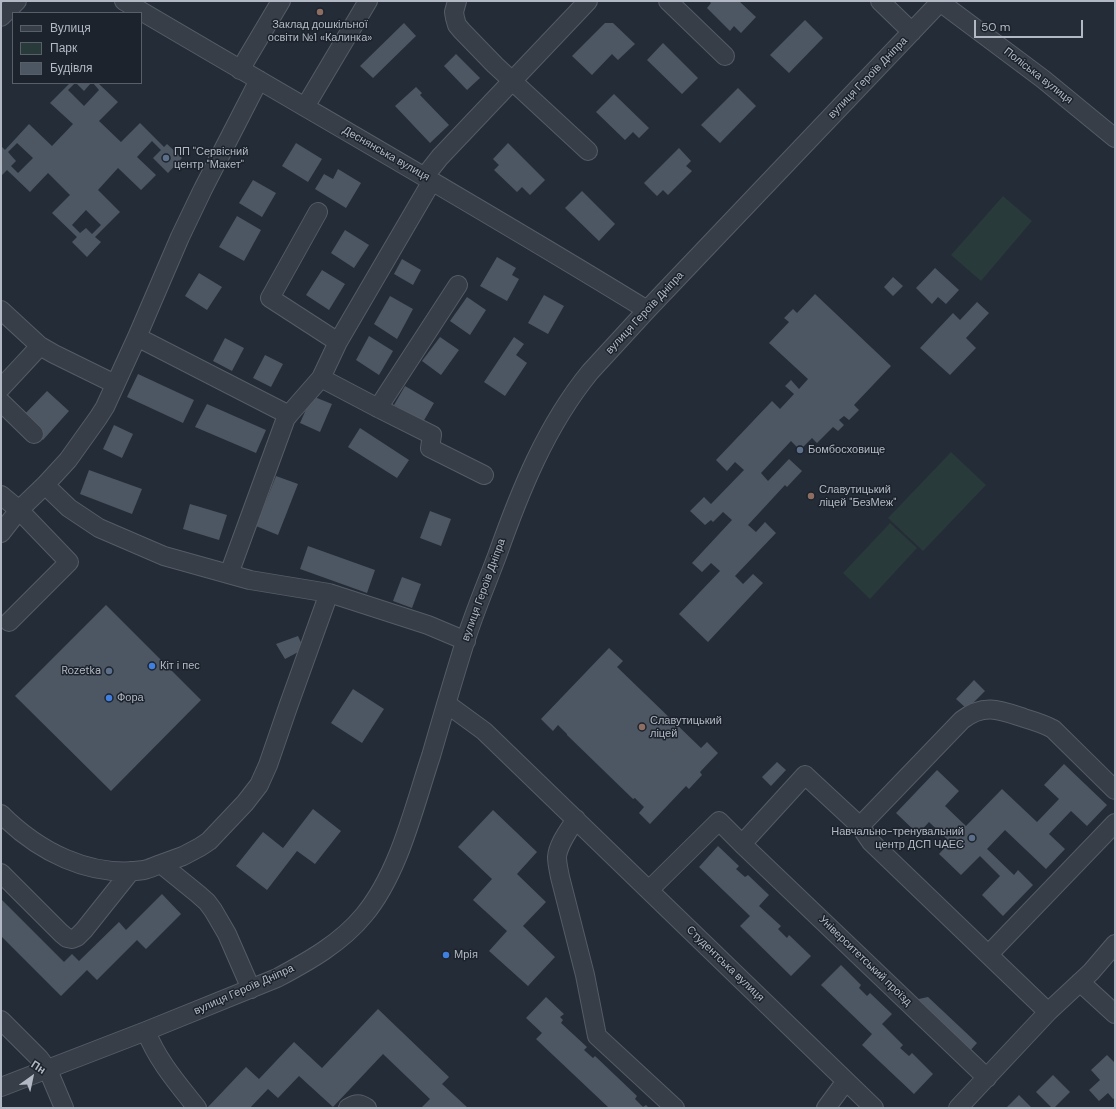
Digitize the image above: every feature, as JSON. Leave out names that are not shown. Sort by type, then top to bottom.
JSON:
[{"type":"street","points":[[1,17],[17,1]]},
{"type":"street","name":"Деснянська вулиця","points":[[124,1],[429,179],[647,310]]},
{"type":"street","points":[[240,70],[281,1]]},
{"type":"street","points":[[305,107],[368,1]]},
{"type":"street","points":[[456,1],[454,12],[455,18],[457,25],[462,31],[480,50],[588,151]]},
{"type":"street","points":[[229,574],[286,418],[321,378],[338,342],[440,157],[588,1]]},
{"type":"street","points":[[668,1],[725,56]]},
{"type":"street","points":[[880,1],[912,32]]},
{"type":"street","name":"вулиця Героїв Дніпра","points":[[1,1087],[48,1070],[251,989],[294,969],[341,938],[365,914],[389,876],[394,865],[414,808],[466,641],[521,490],[550,432],[582,382],[603,358],[940,1]]},
{"type":"street","name":"Поліська вулиця","points":[[940,1],[1059,92],[1115,138]]},
{"type":"street","points":[[1,533],[19,510],[68,460],[93,427],[105,407],[180,237],[259,80]]},
{"type":"street","points":[[318,212],[270,298],[338,342]]},
{"type":"street","points":[[378,408],[458,286]]},
{"type":"street","points":[[1,310],[40,346],[115,384]]},
{"type":"street","points":[[137,337],[289,415]]},
{"type":"street","points":[[1,388],[40,346]]},
{"type":"street","points":[[321,378],[432,435],[430,448],[484,475]]},
{"type":"street","points":[[1,402],[34,434]]},
{"type":"street","points":[[45,485],[69,508],[99,528],[164,556],[250,580],[329,593],[428,625],[466,641]]},
{"type":"street","points":[[1,495],[19,510],[70,562],[9,622]]},
{"type":"street","points":[[1,814],[28,838],[44,848],[80,865],[108,870],[145,870],[192,852],[209,841],[245,803],[259,784],[268,765],[329,593]]},
{"type":"street","name":"Студентська вулиця","points":[[447,704],[484,731],[874,1108]]},
{"type":"street","points":[[860,826],[962,720],[968,716],[985,710],[1000,710],[1053,729],[1115,790]]},
{"type":"street","points":[[742,844],[805,775],[860,826],[871,842],[1048,1012]]},
{"type":"street","points":[[576,819],[559,848],[557,863],[585,975],[597,1036],[676,1108]]},
{"type":"street","name":"Університетський проїзд","points":[[649,890],[719,821],[987,1078]]},
{"type":"street","points":[[989,954],[1115,823]]},
{"type":"street","points":[[161,864],[198,894],[213,910],[226,934],[251,989]]},
{"type":"street","points":[[1,872],[61,933],[72,940],[84,930],[131,871]]},
{"type":"street","points":[[958,1108],[1048,1012],[1080,982],[1115,944]]},
{"type":"street","points":[[1080,982],[1115,1014]]},
{"type":"street","points":[[1,1020],[40,1058],[48,1070],[64,1108]]},
{"type":"street","points":[[146,1031],[158,1056],[197,1108]]},
{"type":"street","points":[[826,1108],[846,1081]]},
{"type":"street","points":[[348,1108],[356,1104],[361,1104],[367,1108]]},
{"type":"green space","points":[[1003,196],[1032,221],[981,281],[951,255]]},
{"type":"green space","points":[[951,452],[986,485],[923,551],[888,518]]},
{"type":"green space","points":[[890,523],[917,548],[870,599],[843,573]]},
{"type":"building","points":[[709,1],[739,1],[756,17],[741,33],[734,26],[730,31],[707,8],[711,3]]},
{"type":"building","points":[[805,20],[823,38],[789,73],[770,55]]},
{"type":"building","points":[[404,23],[416,36],[373,78],[360,66]]},
{"type":"building","points":[[605,23],[613,23],[635,44],[618,60],[612,54],[592,75],[572,56]]},
{"type":"building","points":[[663,43],[698,78],[682,94],[647,60]]},
{"type":"building","points":[[456,54],[480,78],[467,90],[444,66]]},
{"type":"building","points":[[69,84],[74,84],[68,90],[84,106],[99,90],[94,84],[99,84],[118,102],[99,121],[121,142],[140,123],[164,147],[167,144],[182,158],[168,173],[153,158],[161,150],[152,141],[137,157],[156,175],[141,190],[118,168],[98,190],[120,212],[95,237],[101,242],[87,257],[72,242],[77,237],[52,213],[70,195],[48,173],[30,192],[7,170],[2,175],[1,174],[1,146],[5,150],[29,124],[52,146],[73,124],[50,103]],"holes":[[[17,143],[33,158],[18,173],[11,166],[16,161],[8,152]],[[86,210],[101,225],[92,234],[86,228],[80,233],[72,225]]]},
{"type":"building","points":[[77,84],[90,84],[84,91]]},
{"type":"building","points":[[416,87],[422,93],[420,95],[449,125],[430,143],[395,106]]},
{"type":"building","points":[[738,88],[756,106],[720,143],[701,125]]},
{"type":"building","points":[[614,94],[649,128],[639,138],[633,132],[625,140],[596,112]]},
{"type":"building","points":[[296,143],[322,159],[308,182],[282,166]]},
{"type":"building","points":[[508,143],[545,180],[530,195],[522,187],[517,192],[494,170],[499,165],[493,159]]},
{"type":"building","points":[[679,148],[691,161],[686,166],[692,171],[668,195],[663,190],[657,196],[644,183]]},
{"type":"building","points":[[338,169],[361,183],[346,208],[315,189],[324,174],[333,179]]},
{"type":"building","points":[[253,180],[276,193],[262,217],[239,203]]},
{"type":"building","points":[[582,191],[615,224],[599,241],[565,208]]},
{"type":"building","points":[[237,216],[261,230],[244,261],[219,247]]},
{"type":"building","points":[[345,230],[369,245],[354,268],[331,253]]},
{"type":"building","points":[[497,257],[516,268],[512,275],[519,279],[507,301],[480,286]]},
{"type":"building","points":[[402,259],[421,270],[413,285],[394,274]]},
{"type":"building","points":[[935,268],[959,290],[946,304],[938,297],[932,304],[916,288]]},
{"type":"building","points":[[322,270],[345,284],[329,310],[306,295]]},
{"type":"building","points":[[199,273],[222,287],[207,310],[185,296]]},
{"type":"building","points":[[893,277],[903,286],[893,296],[884,287]]},
{"type":"building","name":"Славутицький ліцей \"БезМеж\"","points":[[815,294],[891,366],[854,405],[859,410],[849,420],[844,416],[839,420],[844,425],[838,431],[833,427],[817,443],[812,438],[800,450],[791,441],[761,473],[768,481],[789,459],[802,471],[787,487],[785,485],[748,525],[756,532],[765,522],[776,533],[735,576],[743,584],[753,574],[763,583],[708,642],[679,614],[720,571],[711,563],[702,572],[692,563],[732,520],[723,512],[713,522],[711,520],[705,525],[690,511],[704,497],[711,504],[744,470],[735,462],[727,471],[716,460],[772,401],[780,409],[794,394],[785,386],[791,380],[799,389],[808,379],[769,343],[789,322],[784,318],[793,309],[797,313]]},
{"type":"building","points":[[544,295],[564,306],[548,334],[528,323]]},
{"type":"building","points":[[390,296],[413,309],[397,339],[374,324]]},
{"type":"building","points":[[467,297],[486,310],[470,335],[450,321]]},
{"type":"building","points":[[977,302],[989,313],[966,338],[976,348],[950,375],[920,348],[953,313],[960,320]]},
{"type":"building","points":[[369,336],[393,351],[379,375],[356,360]]},
{"type":"building","points":[[440,337],[459,350],[441,375],[422,361]]},
{"type":"building","points":[[514,337],[524,344],[516,355],[527,363],[505,396],[484,382]]},
{"type":"building","points":[[225,338],[244,348],[232,371],[213,361]]},
{"type":"building","points":[[265,355],[283,364],[271,387],[253,378]]},
{"type":"building","points":[[138,374],[194,400],[183,423],[127,397]]},
{"type":"building","points":[[405,386],[434,403],[423,422],[394,405]]},
{"type":"building","points":[[47,391],[69,411],[43,440],[20,419]]},
{"type":"building","points":[[312,396],[332,404],[320,432],[300,423]]},
{"type":"building","points":[[207,404],[266,430],[256,453],[195,427]]},
{"type":"building","points":[[114,425],[133,434],[122,458],[103,449]]},
{"type":"building","points":[[360,428],[409,460],[397,478],[348,447]]},
{"type":"building","points":[[89,470],[142,489],[132,514],[80,494]]},
{"type":"building","points":[[276,476],[298,484],[278,535],[256,526]]},
{"type":"building","points":[[190,504],[227,515],[219,540],[183,529]]},
{"type":"building","points":[[430,511],[451,519],[441,546],[420,538]]},
{"type":"building","points":[[308,546],[375,570],[367,593],[300,569]]},
{"type":"building","points":[[402,577],[421,584],[412,608],[393,601]]},
{"type":"building","points":[[106,605],[201,700],[111,791],[15,696]]},
{"type":"building","points":[[298,636],[304,649],[285,659],[276,644]]},
{"type":"building","points":[[609,648],[623,661],[617,667],[701,748],[707,742],[718,753],[700,772],[702,775],[689,789],[686,786],[650,824],[639,813],[644,807],[635,798],[633,799],[558,725],[553,731],[541,719]]},
{"type":"building","points":[[974,680],[985,691],[967,709],[956,699]]},
{"type":"building","points":[[353,689],[384,709],[362,743],[331,723]]},
{"type":"building","points":[[777,762],[786,770],[771,786],[762,777]]},
{"type":"building","name":"Навчально-тренувальний центр ДСП ЧАЕС","points":[[1064,764],[1107,805],[1087,826],[1071,811],[1049,834],[1065,849],[1046,869],[1005,830],[987,849],[1014,875],[1018,870],[1033,885],[1003,916],[982,895],[1000,876],[980,856],[961,875],[939,854],[950,842],[929,822],[918,834],[896,813],[937,770],[959,791],[945,806],[966,826],[1002,789],[1037,822],[1059,799],[1044,785]]},
{"type":"building","points":[[313,809],[341,831],[315,864],[297,851],[267,890],[236,866],[263,832],[283,848]]},
{"type":"building","points":[[493,810],[537,852],[517,874],[546,902],[523,926],[555,957],[528,986],[489,951],[507,931],[473,900],[492,879],[458,847]]},
{"type":"building","points":[[718,846],[739,866],[736,869],[745,877],[748,875],[769,895],[759,906],[781,926],[778,929],[787,938],[789,935],[811,956],[791,976],[740,926],[750,916],[699,867]]},
{"type":"building","points":[[162,894],[181,914],[146,949],[137,940],[97,980],[87,970],[61,996],[1,936],[1,899],[64,962],[72,954],[79,961],[119,922],[126,930]]},
{"type":"building","points":[[841,965],[861,985],[859,988],[867,996],[870,993],[892,1014],[882,1024],[903,1045],[900,1048],[909,1056],[912,1053],[933,1074],[914,1094],[862,1045],[872,1034],[821,985]]},
{"type":"building","points":[[546,997],[564,1014],[560,1017],[563,1020],[561,1023],[587,1047],[584,1050],[593,1058],[595,1056],[637,1096],[635,1099],[643,1107],[646,1105],[649,1108],[609,1108],[536,1039],[542,1033],[526,1018]]},
{"type":"building","points":[[928,997],[977,1043],[969,1052],[914,1000]]},
{"type":"building","points":[[378,1009],[449,1077],[442,1084],[468,1108],[421,1108],[430,1099],[383,1054],[333,1107],[299,1076],[278,1098],[268,1089],[250,1108],[207,1108],[246,1067],[259,1079],[294,1042],[322,1068]]},
{"type":"building","points":[[1107,1055],[1115,1063],[1115,1098],[1113,1099],[1108,1093],[1099,1101],[1089,1090],[1100,1080],[1091,1070]]},
{"type":"building","points":[[1053,1075],[1070,1092],[1054,1108],[1052,1108],[1036,1092]]},
{"type":"building","points":[[1019,1095],[1032,1108],[1006,1108]]},
{"type":"place","name":"Заклад дошкільної освіти №1 «Калинка»","points":[[320,12]]},
{"type":"place","name":"ПП \"Сервісний центр \"Макет\"","points":[[166,158]]},
{"type":"place","name":"Бомбосховище","points":[[800,450]]},
{"type":"place","name":"Славутицький ліцей \"БезМеж\"","points":[[811,496]]},
{"type":"place","name":"Кіт і пес","points":[[152,666]]},
{"type":"place","name":"Rozetka","points":[[109,671]]},
{"type":"place","name":"Фора","points":[[109,698]]},
{"type":"place","name":"Славутицький ліцей","points":[[642,727]]},
{"type":"place","name":"Навчально-тренувальний центр ДСП ЧАЕС","points":[[972,838]]},
{"type":"place","name":"Мрiя","points":[[446,955]]}]
